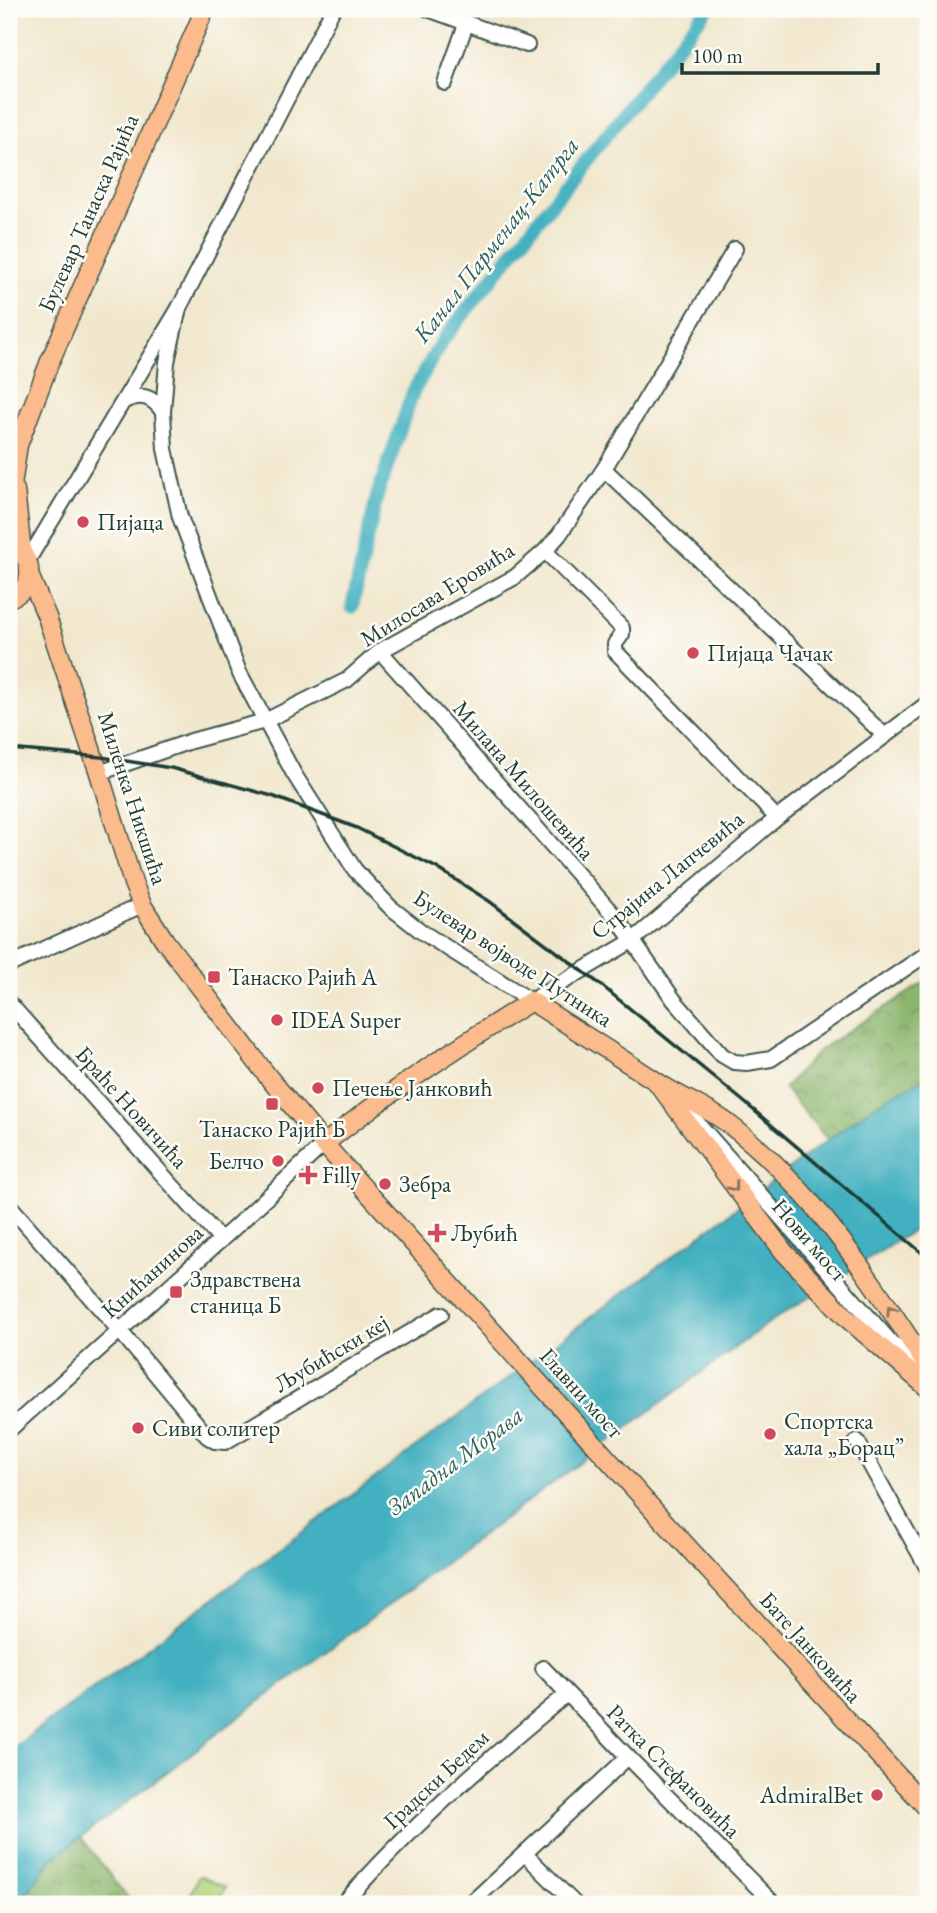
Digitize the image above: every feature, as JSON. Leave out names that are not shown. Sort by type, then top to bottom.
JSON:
[{"type":"main road","name":"Булевар Танаска Рајића","points":[[12,484],[18,445],[50,361],[205,9]]},
{"type":"main road","points":[[9,506],[12,484]]},
{"type":"main road","name":"Миленка Никшића","points":[[12,484],[22,559],[47,617],[142,905],[212,1005],[324,1144],[467,1302]]},
{"type":"main road","points":[[9,599],[23,590],[22,559]]},
{"type":"main road","points":[[9,599],[47,617]]},
{"type":"main road","name":"Булевар војводе Путника","points":[[531,1001],[657,1082],[685,1107]]},
{"type":"main road","name":"Страјина Лапчевића","points":[[324,1144],[488,1027],[531,1001]]},
{"type":"main road","name":"Нови мост","points":[[685,1107],[784,1252],[848,1319],[884,1352],[927,1379]]},
{"type":"main road","name":"Нови мост","points":[[685,1107],[726,1122],[778,1167],[808,1199],[872,1282],[927,1379]]},
{"type":"main road","name":"Главни мост","points":[[467,1302],[659,1516]]},
{"type":"main road","name":"Бате Јанковића","points":[[659,1516],[928,1809]]},
{"type":"street","points":[[22,559],[124,401],[179,308],[333,9]]},
{"type":"street","points":[[428,9],[527,45]]},
{"type":"street","points":[[445,83],[466,24]]},
{"type":"street","name":"Милосава Еровића","points":[[99,774],[191,741],[265,720],[347,680],[380,651],[515,577],[559,535],[604,469],[735,248]]},
{"type":"street","name":"Булевар војводе Путника","points":[[179,308],[167,362],[163,412],[165,449],[180,517],[239,672],[294,774],[355,870],[390,907],[422,932],[531,1001]]},
{"type":"street","points":[[124,401],[135,396],[145,397],[155,401],[163,412]]},
{"type":"street","points":[[604,469],[886,736]]},
{"type":"street","points":[[545,551],[622,628],[615,651],[777,818]]},
{"type":"street","name":"Милана Милошевића","points":[[380,651],[619,921],[674,1000],[722,1055],[734,1062],[771,1059],[928,953]]},
{"type":"street","name":"Страјина Лапчевића","points":[[531,1001],[632,941],[777,818],[928,703]]},
{"type":"street","points":[[9,965],[142,905]]},
{"type":"street","name":"Браће Новичића","points":[[9,1003],[221,1240]]},
{"type":"street","name":"Книћанинова","points":[[9,1430],[324,1144]]},
{"type":"street","points":[[9,1205],[120,1331]]},
{"type":"street","name":"Љубићски кеј","points":[[120,1331],[207,1436],[225,1443],[441,1314]]},
{"type":"street","points":[[857,1441],[928,1569]]},
{"type":"street","name":"Ратка Стефановића","points":[[544,1668],[566,1695],[774,1904]]},
{"type":"street","name":"Градски Бедем","points":[[343,1904],[482,1764],[566,1695]]},
{"type":"street","points":[[470,1904],[628,1757]]},
{"type":"street","points":[[525,1854],[575,1904]]},
{"type":"green space","points":[[928,980],[928,1076],[872,1107],[828,1140],[784,1088],[821,1049]]},
{"type":"green space","points":[[81,1837],[132,1904],[19,1904],[51,1860]]},
{"type":"green space","points":[[199,1876],[225,1887],[217,1904],[186,1904]]},
{"type":"water","name":"Западна Морава","points":[[928,1076],[928,1221],[767,1324],[301,1670],[51,1860],[19,1904],[9,1904],[9,1751],[872,1107]]},
{"type":"waterway","name":"Канал Парменац-Катрга","points":[[352,607],[377,496],[413,392],[442,341],[707,9]]},
{"type":"railway","points":[[9,749],[101,757],[171,768],[272,796],[357,828],[437,868],[489,901],[601,985],[928,1258]]},
{"type":"place","name":"Пијаца","points":[[83,522]]},
{"type":"place","name":"Пијаца Чачак","points":[[693,653]]},
{"type":"place","name":"Танаско Рајић А","points":[[214,977]]},
{"type":"place","name":"IDEA Super","points":[[277,1020]]},
{"type":"place","name":"Печење Јанковић","points":[[318,1088]]},
{"type":"place","name":"Танаско Рајић Б","points":[[272,1104]]},
{"type":"place","name":"Белчо","points":[[278,1161]]},
{"type":"place","name":"Filly","points":[[308,1175]]},
{"type":"place","name":"Зебра","points":[[385,1184]]},
{"type":"place","name":"Љубић","points":[[437,1233]]},
{"type":"place","name":"Здравствена станица Б","points":[[176,1292]]},
{"type":"place","name":"Сиви солитер","points":[[138,1428]]},
{"type":"place","name":"Спортска хала „Борац”","points":[[770,1434]]},
{"type":"place","name":"AdmiralBet","points":[[877,1795]]}]
